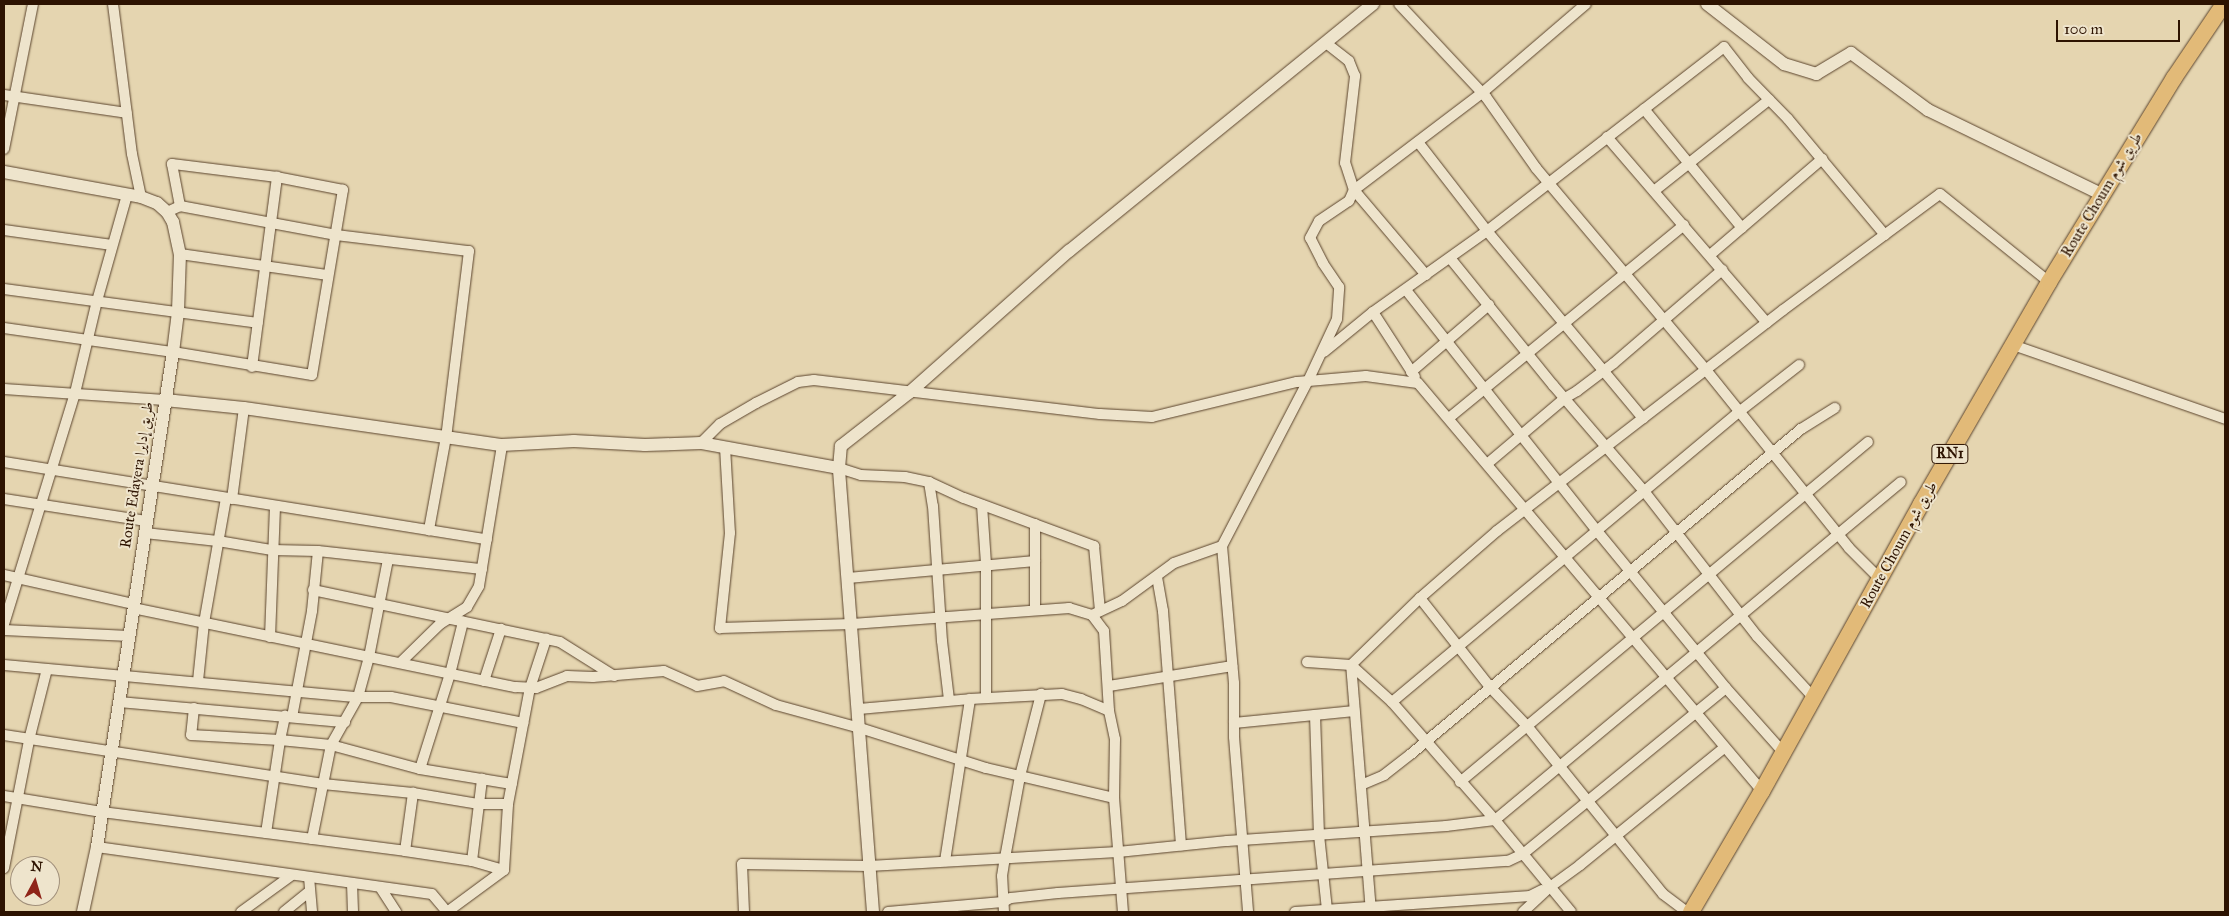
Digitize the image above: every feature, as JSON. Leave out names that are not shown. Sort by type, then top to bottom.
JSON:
[{"type":"highway","name":"Route Choum طريق شوم","points":[[1689,912],[1762,791],[2049,282],[2174,78],[2224,4]]},
{"type":"street","points":[[4,149],[8,96],[33,4]]},
{"type":"street","points":[[113,4],[132,154],[141,198]]},
{"type":"street","points":[[873,912],[839,468],[841,446],[910,392],[1069,251],[1373,4]]},
{"type":"street","points":[[1399,4],[1482,93],[1549,184],[1740,411],[1805,495],[1839,534],[1848,548],[1880,579]]},
{"type":"street","points":[[1248,912],[1222,546],[1308,382],[1337,318],[1339,287],[1310,238],[1319,220],[1349,201],[1354,190],[1482,93],[1586,4]]},
{"type":"street","points":[[1706,4],[1784,64],[1816,74],[1851,53],[1928,110],[2102,194]]},
{"type":"street","points":[[1326,43],[1349,61],[1355,76],[1345,163],[1354,190],[1426,275]]},
{"type":"street","points":[[1321,354],[1374,312],[1487,232],[1724,47],[1748,78],[1822,159],[1885,235]]},
{"type":"street","points":[[8,96],[127,112]]},
{"type":"street","points":[[1654,191],[1769,100]]},
{"type":"street","points":[[1644,109],[1742,228]]},
{"type":"street","points":[[1607,138],[1767,323]]},
{"type":"street","points":[[1418,142],[1487,232],[1643,418]]},
{"type":"street","points":[[1710,255],[1822,159]]},
{"type":"street","points":[[4,328],[173,352],[312,375],[327,275],[343,190],[277,177],[172,164],[180,206]]},
{"type":"street","points":[[4,172],[127,194],[157,204],[167,212],[180,206],[336,235],[469,251],[446,437],[429,530]]},
{"type":"street","points":[[252,366],[277,177]]},
{"type":"street","points":[[4,624],[75,393],[87,339],[127,194]]},
{"type":"street","points":[[1370,909],[1351,666],[1420,598],[1525,509],[1767,323],[1940,194],[2049,282]]},
{"type":"street","name":"Route Edayera طريق إدايرا","points":[[83,912],[97,847],[178,312],[180,254],[177,236],[167,212]]},
{"type":"street","points":[[1449,418],[1684,225]]},
{"type":"street","points":[[4,230],[112,245]]},
{"type":"street","points":[[180,254],[327,275]]},
{"type":"street","points":[[1450,258],[1528,354],[1607,446],[1708,576],[1814,698]]},
{"type":"street","points":[[1487,464],[1565,398],[1604,371],[1722,270]]},
{"type":"street","points":[[4,289],[258,323]]},
{"type":"street","points":[[1406,290],[1597,531],[1726,688],[1783,752]]},
{"type":"street","points":[[1411,372],[1489,304]]},
{"type":"street","points":[[1374,312],[1418,383],[1698,712],[1724,748],[1762,791]]},
{"type":"street","points":[[2013,345],[2225,419]]},
{"type":"street","points":[[1392,702],[1740,411],[1799,365]]},
{"type":"street","points":[[701,443],[720,424],[798,382],[814,380],[1152,418],[1308,382],[1366,376],[1418,383]]},
{"type":"street","points":[[4,388],[244,408],[502,446],[574,440],[645,445],[701,443],[839,468],[861,475],[905,478],[929,482],[982,505],[1094,546],[1096,613],[1104,631],[1110,711],[1115,738],[1114,798],[1123,912]]},
{"type":"street","points":[[198,681],[204,623],[218,541],[229,499],[244,408]]},
{"type":"street","points":[[1361,785],[1384,775],[1801,429],[1835,408]]},
{"type":"street","points":[[1460,782],[1868,442]]},
{"type":"street","points":[[400,663],[411,650],[467,607],[480,586],[502,446]]},
{"type":"street","points":[[725,447],[730,533],[720,628],[852,624],[1069,608],[1096,613],[1122,601],[1174,564],[1222,546]]},
{"type":"street","points":[[4,462],[487,540]]},
{"type":"street","points":[[929,482],[949,700]]},
{"type":"street","points":[[744,912],[742,864],[869,866],[1118,852],[1495,820],[1901,482]]},
{"type":"street","points":[[4,500],[41,505],[146,527],[272,550],[318,551],[482,569]]},
{"type":"street","points":[[982,505],[986,564],[986,698]]},
{"type":"street","points":[[270,637],[275,506]]},
{"type":"street","points":[[1035,524],[1035,610]]},
{"type":"street","points":[[266,833],[273,776],[280,740],[296,691],[312,611],[318,551]]},
{"type":"street","points":[[312,839],[331,745],[358,697],[369,657],[388,559]]},
{"type":"street","points":[[848,578],[1035,561]]},
{"type":"street","points":[[4,575],[204,623],[450,674],[530,688],[536,688],[567,676],[593,678],[664,671],[697,686],[724,681],[776,705],[860,728],[961,760],[1114,798]]},
{"type":"street","points":[[1158,577],[1163,611],[1180,846]]},
{"type":"street","points":[[313,590],[560,642],[614,676]]},
{"type":"street","points":[[1420,598],[1490,686],[1527,726],[1663,894],[1689,912]]},
{"type":"street","points":[[420,769],[450,674],[463,622]]},
{"type":"street","points":[[484,680],[500,629]]},
{"type":"street","points":[[4,630],[129,636]]},
{"type":"street","points":[[504,870],[508,804],[530,688],[546,639]]},
{"type":"street","points":[[1307,662],[1351,666],[1392,702],[1524,854],[1571,912]]},
{"type":"street","points":[[4,665],[198,681],[358,697],[391,697],[523,723]]},
{"type":"street","points":[[1109,686],[1168,678],[1232,666]]},
{"type":"street","points":[[4,862],[47,669]]},
{"type":"street","points":[[888,912],[1004,907],[1011,898],[1508,860],[1524,854],[1587,800],[1726,688]]},
{"type":"street","points":[[1004,907],[1002,876],[1005,858],[1020,776],[1041,694]]},
{"type":"street","points":[[858,709],[949,700],[1062,694],[1081,699],[1110,711]]},
{"type":"street","points":[[945,861],[970,699]]},
{"type":"street","points":[[119,702],[345,722]]},
{"type":"street","points":[[194,708],[191,735],[331,745],[420,769],[512,784]]},
{"type":"street","points":[[1234,723],[1354,711]]},
{"type":"street","points":[[1315,715],[1319,835],[1327,910]]},
{"type":"street","points":[[4,735],[111,753],[323,784],[413,793],[479,804],[508,804]]},
{"type":"street","points":[[1523,912],[1550,886],[1616,836],[1724,748]]},
{"type":"street","points":[[472,860],[482,779]]},
{"type":"street","points":[[406,850],[413,793]]},
{"type":"street","points":[[4,796],[102,812],[406,850],[472,860],[504,870]]},
{"type":"street","points":[[97,847],[432,894],[447,912],[504,870]]},
{"type":"street","points":[[241,912],[292,875]]},
{"type":"street","points":[[309,877],[312,912]]},
{"type":"street","points":[[352,883],[353,912]]},
{"type":"street","points":[[1295,912],[1370,909],[1530,896],[1550,886]]},
{"type":"street","points":[[380,887],[396,912]]},
{"type":"street","points":[[284,912],[310,891]]}]
